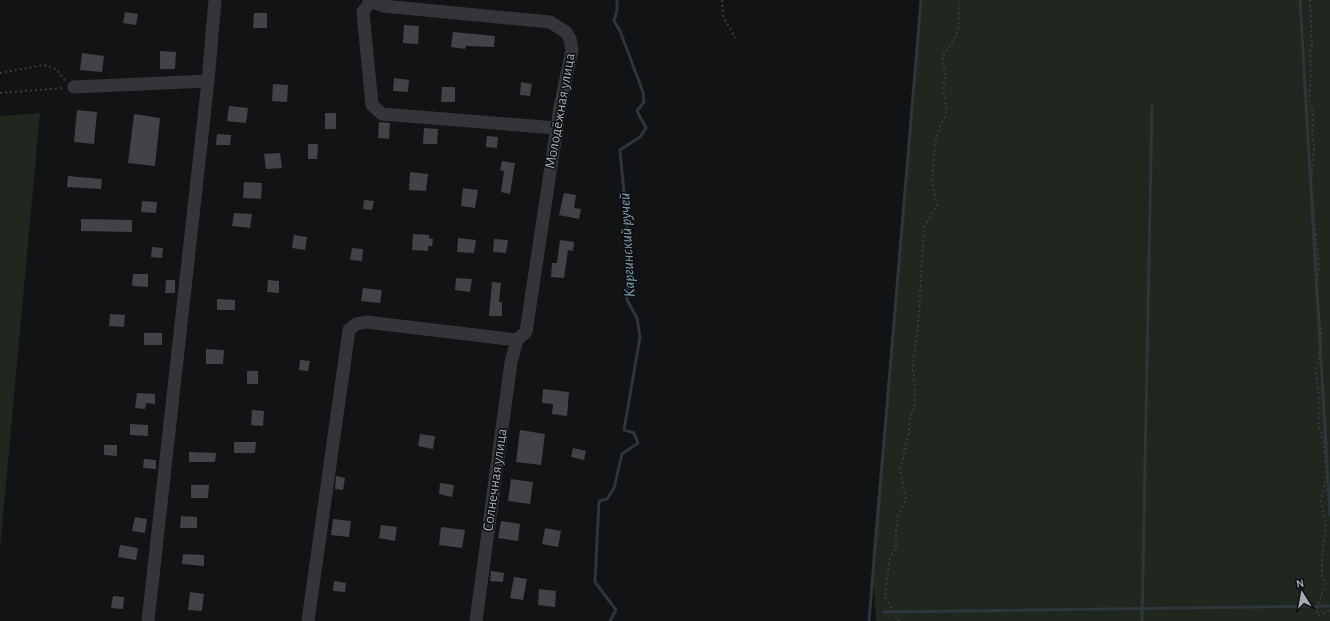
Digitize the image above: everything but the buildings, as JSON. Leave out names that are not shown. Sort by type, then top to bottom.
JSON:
[{"type":"street","points":[[148,621],[208,81],[215,0]]},
{"type":"street","points":[[370,1],[363,12],[372,106],[382,114],[556,128]]},
{"type":"street","name":"Молодёжная улица","points":[[370,1],[383,6],[550,22],[566,32],[570,39],[572,50],[556,128],[526,332],[517,340]]},
{"type":"street","points":[[74,87],[208,81]]},
{"type":"street","points":[[308,621],[349,330],[356,324],[366,322],[517,340]]},
{"type":"street","name":"Солнечная улица","points":[[476,621],[511,362],[517,340]]},
{"type":"path","points":[[722,0],[723,16],[735,38]]},
{"type":"path","points":[[899,621],[885,597],[886,586],[890,559],[896,547],[896,528],[898,516],[906,499],[900,471],[909,432],[909,422],[915,404],[914,375],[912,369],[918,328],[924,227],[937,206],[932,183],[935,143],[940,126],[947,111],[943,88],[946,76],[942,57],[949,49],[959,24],[958,6],[961,0]]},
{"type":"path","points":[[1310,0],[1312,45],[1310,54],[1311,74],[1309,100],[1313,113],[1312,137],[1314,145],[1311,186],[1319,268],[1316,284],[1321,333],[1319,360],[1316,371],[1320,410],[1318,425],[1323,440],[1327,474],[1321,501],[1326,524],[1322,558],[1322,577],[1326,582],[1317,607],[1318,616],[1330,610]]},
{"type":"path","points":[[0,73],[44,65],[56,69],[67,82],[74,87]]},
{"type":"path","points":[[0,93],[74,87]]},
{"type":"shaded area","points":[[922,0],[1330,0],[1330,621],[876,621],[872,557]]},
{"type":"shaded area","points":[[40,113],[0,549],[0,116]]},
{"type":"waterway","name":"Каргинский ручей","points":[[610,621],[616,610],[595,582],[599,501],[607,499],[614,488],[622,454],[638,443],[634,433],[624,430],[640,337],[637,318],[627,300],[630,258],[620,150],[640,137],[646,128],[637,111],[644,102],[643,92],[620,31],[614,21],[617,10],[617,0]]},
{"type":"waterway","points":[[869,621],[921,0]]},
{"type":"waterway","points":[[1300,0],[1330,515]]},
{"type":"waterway","points":[[1142,621],[1152,105]]},
{"type":"waterway","points":[[884,612],[1330,606]]}]
